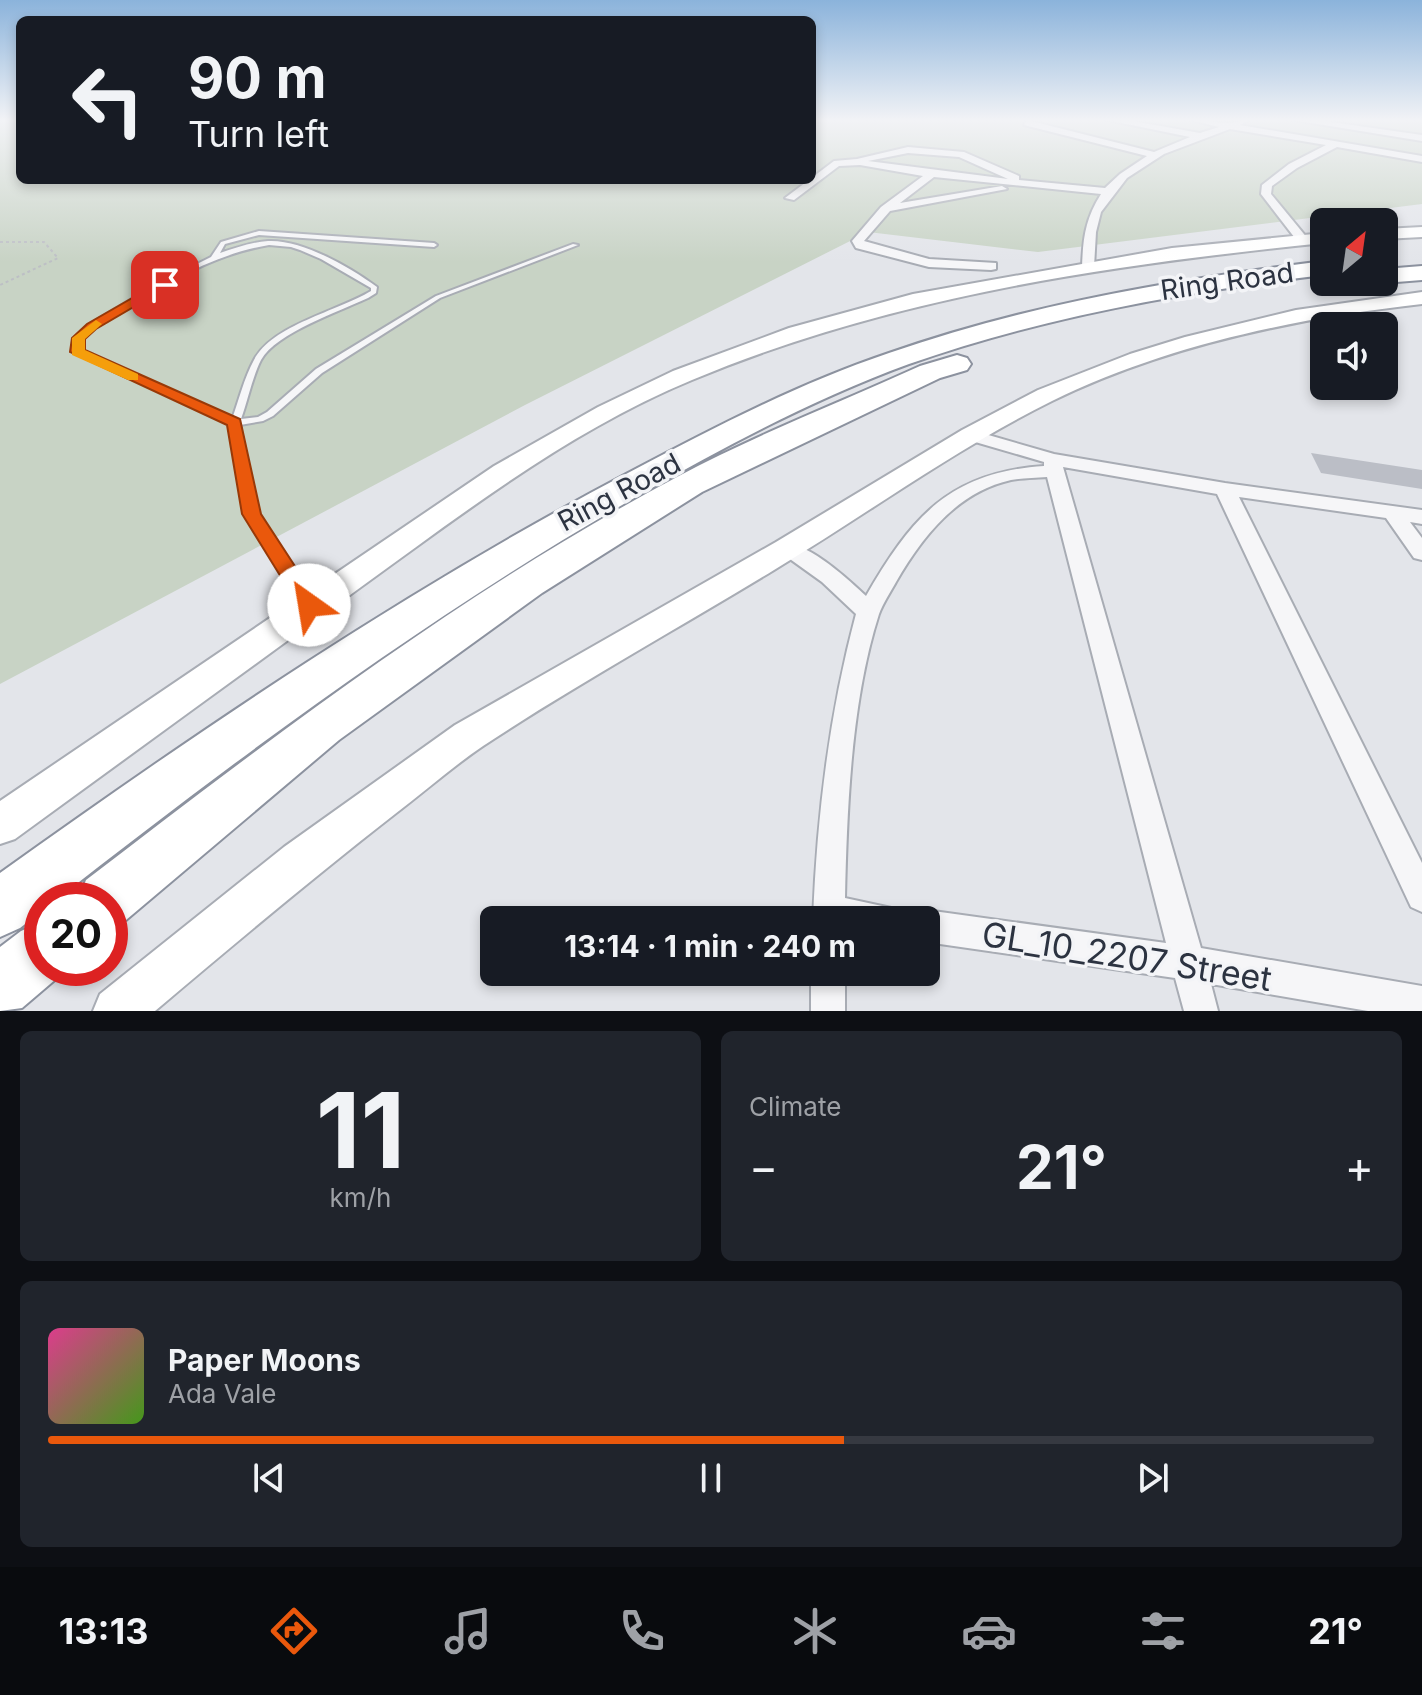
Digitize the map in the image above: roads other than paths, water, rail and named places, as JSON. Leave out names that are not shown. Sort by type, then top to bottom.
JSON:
[{"type":"highway","points":[[1398,261],[1422,259]]},
{"type":"highway","name":"Ring Road","points":[[0,908],[167,784],[433,602],[540,534],[726,435],[898,359],[988,331],[1154,291],[1310,270]]},
{"type":"highway","points":[[1398,275],[1422,273]]},
{"type":"highway","name":"Ring Road","points":[[128,882],[322,726],[528,583],[690,484],[930,372],[1006,347],[1180,305],[1310,283]]},
{"type":"highway","points":[[0,986],[24,967]]},
{"type":"main road","points":[[1398,233],[1422,232]]},
{"type":"main road","points":[[0,825],[309,605],[503,472],[607,412],[681,376],[753,347],[913,300],[1172,253],[1310,238]]},
{"type":"main road","points":[[117,1011],[299,862],[468,736],[787,549],[971,435],[1046,395],[1138,359],[1193,342],[1309,313],[1422,298]]},
{"type":"street","points":[[891,167],[1109,192]]},
{"type":"street","points":[[991,167],[1030,184]]},
{"type":"street","points":[[1088,267],[1094,213],[1121,175],[1133,167]]},
{"type":"street","points":[[1291,167],[1267,185],[1266,194],[1310,235]]},
{"type":"street","points":[[932,174],[885,209],[858,241],[860,245],[929,263],[991,266]]},
{"type":"street","points":[[790,198],[809,184]]},
{"type":"street","points":[[885,209],[1030,184]]},
{"type":"street","points":[[971,435],[1053,465],[1422,517]]},
{"type":"street","points":[[829,906],[831,839],[855,658],[868,612],[905,547],[926,521],[949,502],[973,486],[1053,465]]},
{"type":"street","points":[[1053,465],[1201,1011]]},
{"type":"street","points":[[1225,489],[1422,896]]},
{"type":"street","points":[[1393,513],[1422,553]]},
{"type":"street","points":[[787,549],[830,576],[868,612]]},
{"type":"street","name":"GL_10_2207 Street","points":[[940,928],[1189,963],[1422,1003]]},
{"type":"street","points":[[828,986],[828,1011]]},
{"type":"lane","points":[[214,257],[216,249],[223,243],[259,233],[434,245]]},
{"type":"lane","points":[[309,605],[252,514],[235,423],[258,359],[271,344],[366,297],[374,292],[374,287],[289,244],[260,244],[214,257],[91,327],[79,338],[77,352],[235,423],[260,419],[270,414],[319,371],[438,297],[575,245]]}]
